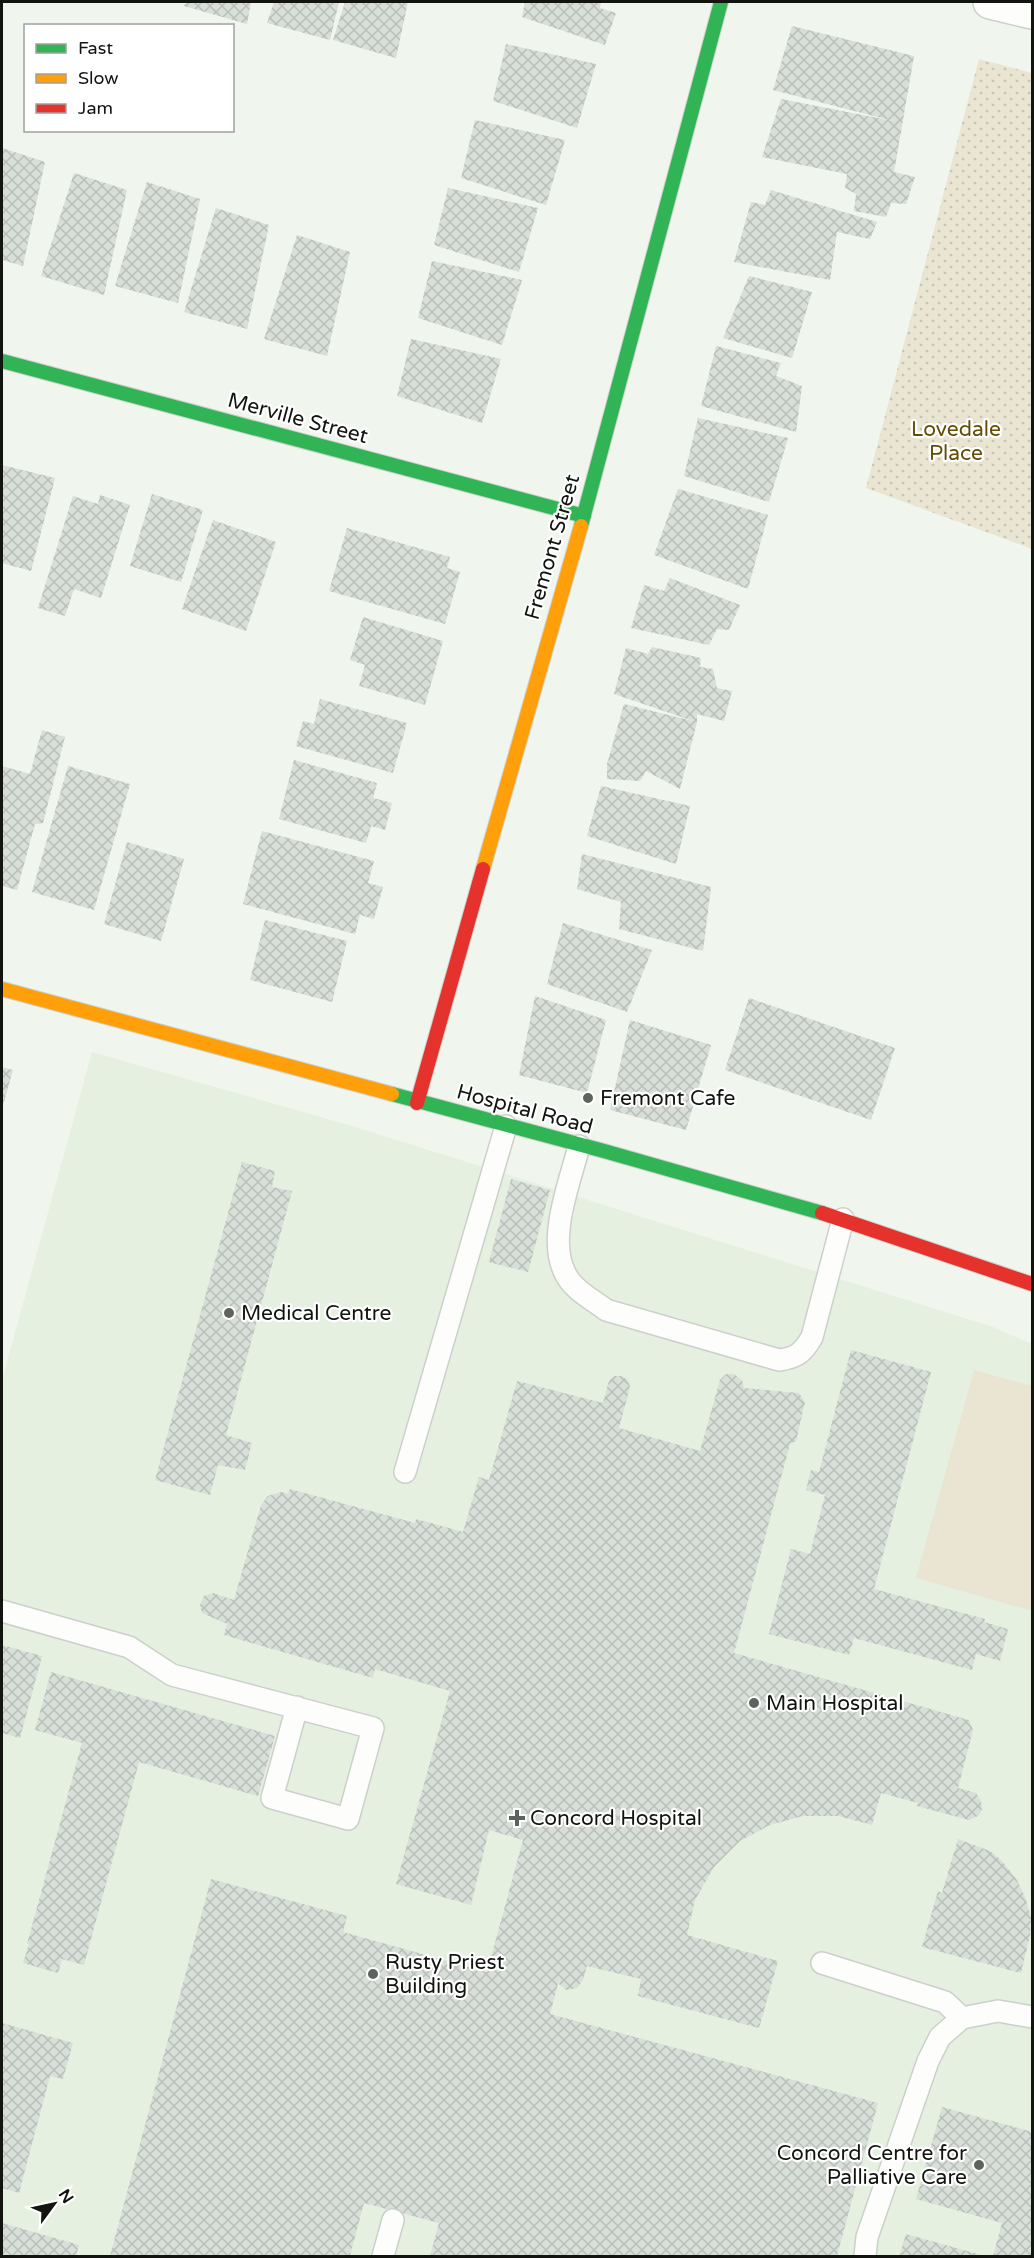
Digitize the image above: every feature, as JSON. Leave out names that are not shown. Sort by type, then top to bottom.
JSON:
[{"type":"street","name":"Fremont Street","points":[[417,1103],[584,516],[721,2]]},
{"type":"street","points":[[990,2],[1032,12]]},
{"type":"street","name":"Merville Street","points":[[2,361],[584,516]]},
{"type":"street","name":"Hospital Road","points":[[2,990],[843,1219],[1032,1284]]},
{"type":"lane","points":[[405,1472],[506,1126]]},
{"type":"lane","points":[[579,1146],[557,1230],[558,1252],[565,1274],[583,1293],[606,1310],[779,1360],[793,1359],[799,1355],[812,1337],[843,1219]]},
{"type":"lane","points":[[2,1611],[129,1647],[172,1675],[297,1707],[373,1728],[348,1819],[272,1798],[297,1707]]},
{"type":"lane","points":[[822,1963],[945,2001],[962,2018]]},
{"type":"lane","points":[[865,2256],[867,2237],[927,2061],[940,2037],[962,2018],[998,2011],[1032,2017]]},
{"type":"lane","points":[[383,2256],[393,2220]]},
{"type":"shaded area","name":"Concord Hospital","points":[[92,1052],[349,1125],[993,1327],[1032,1344],[1032,2256],[2,2256],[2,1380]]},
{"type":"green space","name":"Lovedale Place","points":[[979,59],[1032,73],[1032,549],[866,488]]},
{"type":"green space","points":[[974,1370],[1032,1386],[1032,1611],[916,1578]]},
{"type":"building","points":[[186,2],[251,2],[247,24],[184,6]]},
{"type":"building","points":[[274,2],[339,2],[330,40],[267,23]]},
{"type":"building","points":[[345,2],[408,2],[396,58],[333,40]]},
{"type":"building","points":[[525,2],[601,2],[600,8],[616,13],[605,45],[522,17]]},
{"type":"building","points":[[792,26],[914,56],[894,172],[915,177],[906,204],[891,203],[886,217],[854,211],[856,194],[845,188],[847,174],[762,157],[781,99],[893,121],[773,90]]},
{"type":"building","points":[[506,44],[596,64],[577,128],[493,101]]},
{"type":"building","points":[[475,120],[565,140],[546,205],[461,178]]},
{"type":"building","points":[[2,148],[45,162],[23,266],[2,260]]},
{"type":"building","points":[[74,173],[127,190],[104,295],[41,276]]},
{"type":"building","points":[[147,182],[200,199],[178,303],[115,286]]},
{"type":"building","points":[[448,188],[538,208],[519,272],[434,245]]},
{"type":"building","points":[[771,190],[877,222],[870,239],[837,232],[830,280],[734,262],[751,202],[765,205]]},
{"type":"building","points":[[216,208],[269,225],[247,329],[184,312]]},
{"type":"building","points":[[297,235],[350,252],[327,356],[264,339]]},
{"type":"building","points":[[432,261],[522,280],[502,345],[418,318]]},
{"type":"building","points":[[749,276],[812,292],[792,358],[723,338]]},
{"type":"building","points":[[411,339],[501,359],[482,423],[397,396]]},
{"type":"building","points":[[716,346],[781,363],[776,376],[802,386],[796,432],[701,406]]},
{"type":"building","points":[[698,418],[788,438],[769,502],[684,476]]},
{"type":"building","points":[[2,465],[55,478],[31,571],[2,563]]},
{"type":"building","points":[[678,489],[768,515],[748,589],[654,555]]},
{"type":"building","points":[[152,494],[203,510],[181,582],[130,566]]},
{"type":"building","points":[[100,495],[130,505],[101,598],[74,589],[65,616],[38,608],[73,496],[98,504]]},
{"type":"building","points":[[213,520],[276,542],[246,631],[182,609]]},
{"type":"building","points":[[347,528],[450,557],[447,568],[460,572],[445,624],[329,591]]},
{"type":"building","points":[[670,578],[740,605],[729,630],[717,629],[709,645],[631,628],[644,585],[664,591]]},
{"type":"building","points":[[363,617],[443,641],[425,705],[359,686],[365,665],[350,660]]},
{"type":"building","points":[[652,647],[701,658],[700,667],[713,669],[717,688],[732,691],[724,721],[697,714],[680,789],[646,771],[640,781],[607,779],[607,764],[624,704],[693,721],[614,694],[626,648],[648,654]]},
{"type":"building","points":[[320,699],[407,723],[393,773],[296,746],[303,721],[314,724]]},
{"type":"building","points":[[42,730],[65,737],[43,823],[35,824],[17,890],[2,886],[2,766],[30,774]]},
{"type":"building","points":[[294,760],[377,783],[373,798],[392,803],[385,830],[371,826],[366,843],[279,819]]},
{"type":"building","points":[[68,766],[130,784],[94,910],[32,892]]},
{"type":"building","points":[[601,786],[690,806],[676,864],[587,836]]},
{"type":"building","points":[[262,831],[374,861],[368,883],[383,887],[374,919],[360,915],[355,934],[243,904]]},
{"type":"building","points":[[127,842],[184,859],[161,941],[104,924]]},
{"type":"building","points":[[582,854],[711,887],[703,951],[619,929],[621,902],[577,889]]},
{"type":"building","points":[[265,920],[347,941],[332,1002],[250,980]]},
{"type":"building","points":[[563,923],[652,950],[627,1012],[547,984]]},
{"type":"building","points":[[535,996],[606,1020],[587,1093],[519,1075]]},
{"type":"building","points":[[749,998],[895,1048],[871,1120],[725,1070]]},
{"type":"building","points":[[630,1020],[711,1045],[686,1130],[610,1110]]},
{"type":"building","points":[[2,1067],[13,1070],[2,1109]]},
{"type":"building","name":"Medical Centre","points":[[242,1162],[275,1171],[272,1187],[292,1191],[226,1435],[252,1443],[245,1470],[218,1465],[210,1495],[155,1480]]},
{"type":"building","points":[[511,1179],[550,1190],[528,1272],[489,1262]]},
{"type":"building","points":[[851,1350],[931,1372],[874,1589],[985,1619],[984,1622],[1008,1629],[1000,1661],[976,1654],[972,1670],[854,1638],[849,1655],[769,1634],[791,1549],[810,1554],[825,1495],[806,1490],[811,1470],[819,1472]]},
{"type":"building","points":[[726,1374],[734,1374],[742,1380],[744,1388],[799,1393],[805,1402],[796,1441],[790,1444],[734,1653],[969,1720],[973,1730],[958,1788],[976,1793],[981,1801],[982,1810],[978,1816],[969,1820],[917,1806],[918,1803],[881,1793],[872,1825],[838,1816],[803,1816],[770,1825],[740,1841],[714,1867],[695,1900],[687,1935],[778,1961],[759,2028],[638,1996],[641,1979],[587,1966],[583,1980],[577,1988],[566,1990],[559,1984],[560,1976],[550,2014],[878,2103],[837,2256],[430,2256],[439,2223],[364,2203],[350,2256],[110,2256],[211,1879],[347,1916],[343,1932],[487,1972],[523,1840],[489,1830],[471,1905],[396,1884],[450,1691],[375,1669],[373,1678],[224,1635],[227,1624],[202,1613],[200,1605],[204,1596],[213,1593],[234,1600],[261,1505],[268,1496],[281,1492],[288,1494],[290,1489],[415,1523],[416,1519],[463,1532],[479,1477],[489,1480],[517,1381],[603,1403],[609,1381],[614,1376],[621,1376],[628,1380],[630,1387],[619,1428],[700,1451],[720,1380]]},
{"type":"building","points":[[2,1645],[42,1656],[20,1738],[2,1733]]},
{"type":"building","points":[[51,1672],[275,1736],[258,1796],[139,1762],[84,1965],[62,1959],[58,1973],[23,1963],[82,1743],[35,1730]]},
{"type":"building","points":[[958,1839],[990,1851],[1002,1861],[1017,1880],[1025,1897],[1031,1917],[1030,1936],[1021,1973],[922,1947],[938,1891],[942,1893]]},
{"type":"building","points":[[2,2023],[73,2043],[63,2079],[50,2076],[19,2193],[2,2188]]},
{"type":"building","name":"Concord Centre for Palliative Care","points":[[942,2107],[1032,2132],[1032,2256],[993,2256],[1002,2223],[916,2199]]},
{"type":"building","points":[[2,2223],[79,2245],[76,2256],[2,2256]]},
{"type":"building","name":"Concord Centre for Palliative Care","points":[[906,2234],[985,2256],[899,2256]]},
{"type":"traffic: fast","points":[[581,526],[721,2]]},
{"type":"traffic: fast","points":[[2,361],[584,516]]},
{"type":"traffic: fast","points":[[392,1094],[822,1213]]},
{"type":"traffic: slow","points":[[483,869],[581,526]]},
{"type":"traffic: slow","points":[[2,989],[392,1094]]},
{"type":"traffic: jam","points":[[417,1103],[483,869]]},
{"type":"traffic: jam","points":[[822,1213],[1032,1284]]},
{"type":"place","name":"Fremont Cafe","points":[[588,1098]]},
{"type":"place","name":"Medical Centre","points":[[229,1313]]},
{"type":"place","name":"Main Hospital","points":[[754,1703]]},
{"type":"place","name":"Concord Hospital","points":[[517,1818]]},
{"type":"place","name":"Rusty Priest Building","points":[[373,1974]]},
{"type":"place","name":"Concord Centre for Palliative Care","points":[[979,2165]]}]
